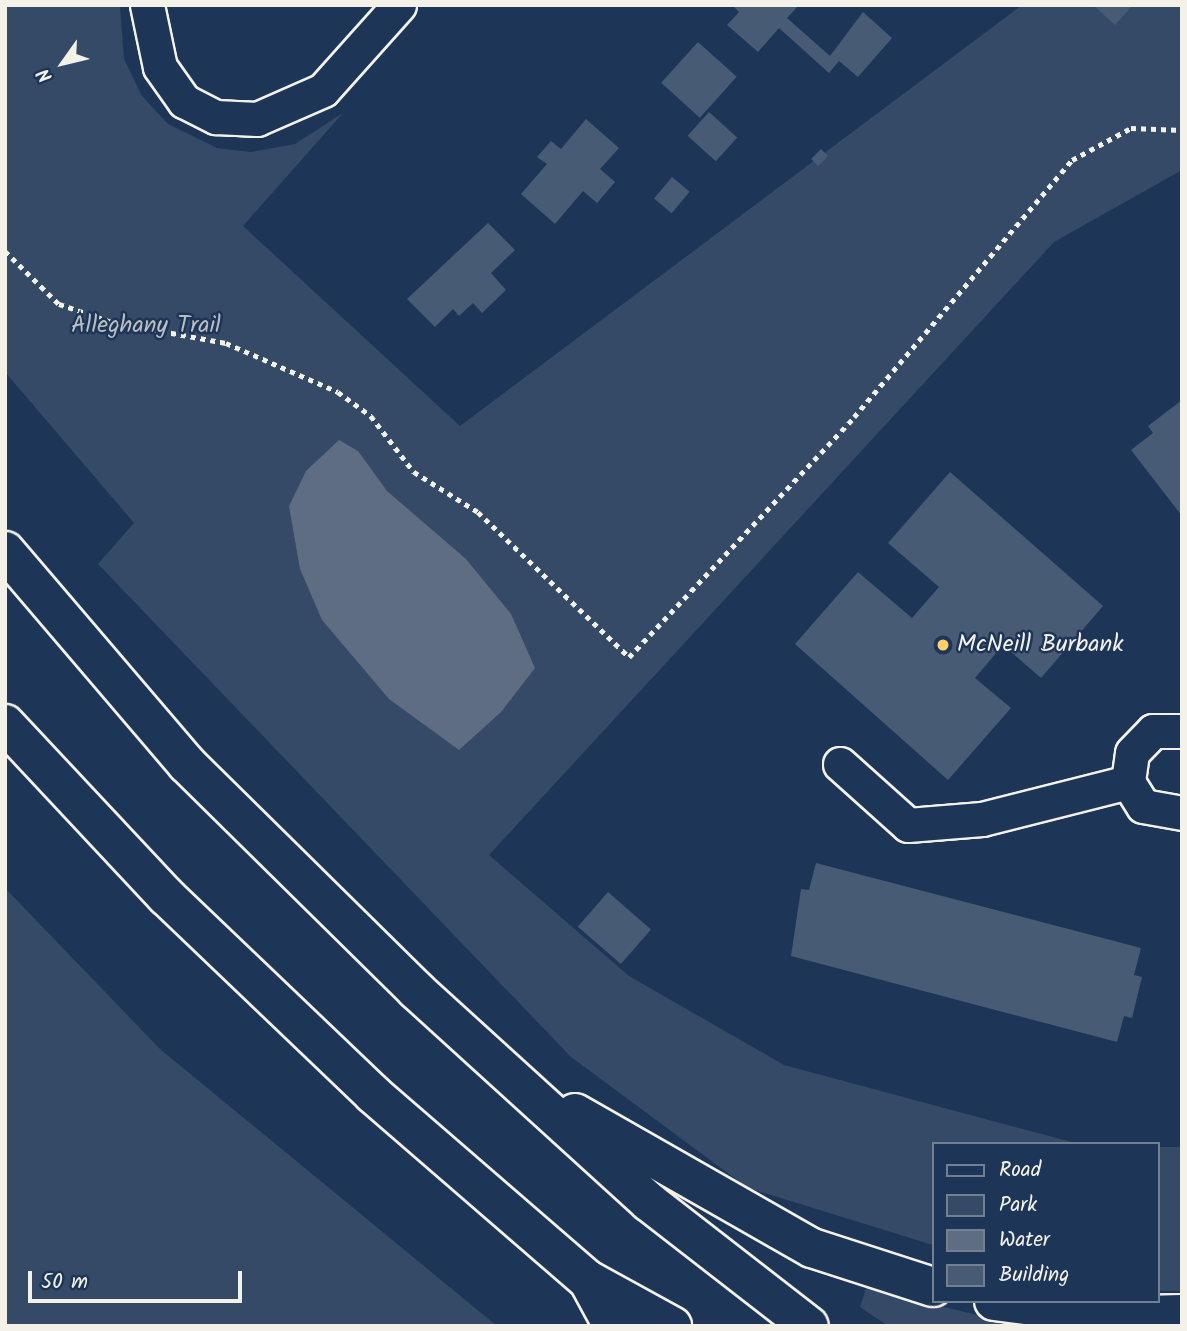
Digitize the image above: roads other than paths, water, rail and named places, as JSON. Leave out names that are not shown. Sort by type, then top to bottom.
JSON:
[{"type":"highway","points":[[5,551],[187,764],[502,1069],[649,1202],[809,1326]]},
{"type":"highway","points":[[5,724],[166,896],[279,1006],[588,1280],[672,1326]]},
{"type":"highway","points":[[502,1069],[755,1219],[813,1248],[932,1287]]},
{"type":"highway","points":[[588,1280],[613,1326]]},
{"type":"highway","points":[[1009,1303],[1109,1316],[1182,1314]]},
{"type":"street","points":[[147,5],[160,67],[184,101],[216,117],[266,116],[323,90],[399,5]]},
{"type":"street","points":[[1182,731],[1153,731],[1132,753],[1128,782],[1143,806],[1182,813]]},
{"type":"street","points":[[840,764],[908,825],[982,819],[1128,782]]},
{"type":"water","points":[[339,440],[358,451],[387,491],[466,559],[511,614],[535,668],[501,712],[459,750],[389,699],[322,620],[300,569],[289,506],[306,471]]},
{"type":"place","name":"McNeill Burbank","points":[[943,645]]},
{"type":"park label","name":"Alleghany Trail","points":[[146,326]]}]
